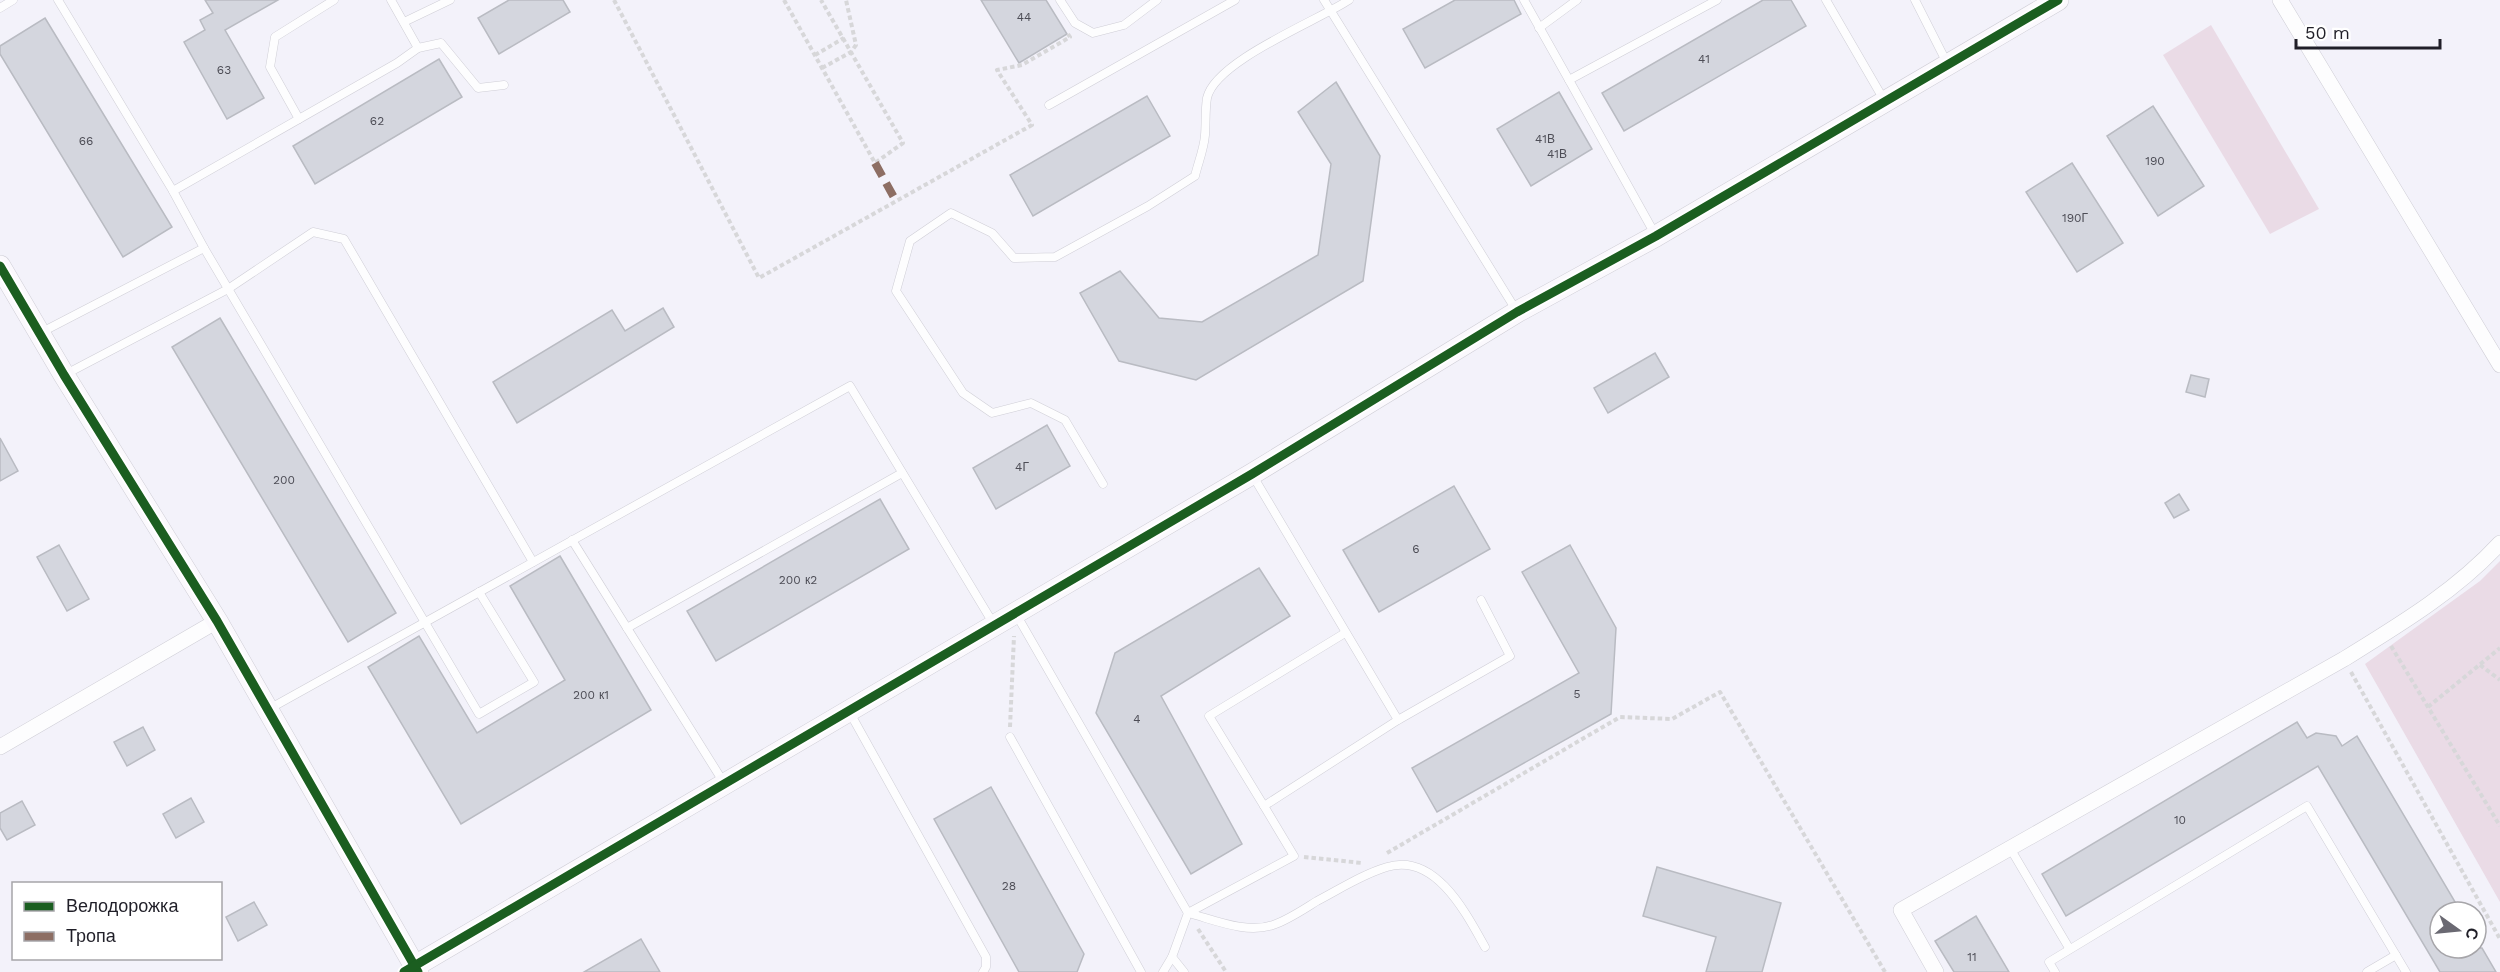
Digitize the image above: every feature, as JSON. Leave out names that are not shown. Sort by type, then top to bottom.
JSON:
[{"type":"street","points":[[0,266],[64,375],[217,621],[412,970],[1252,474],[1517,312],[1656,236],[2058,0]]},
{"type":"street","points":[[2280,0],[2500,365]]},
{"type":"street","points":[[1936,972],[1901,910],[2344,659],[2415,615],[2482,562],[2500,543]]},
{"type":"street","points":[[0,747],[217,621]]},
{"type":"lane","points":[[0,8],[13,0]]},
{"type":"lane","points":[[298,119],[270,67],[275,37],[334,0]]},
{"type":"lane","points":[[391,0],[418,48]]},
{"type":"lane","points":[[404,22],[450,0]]},
{"type":"lane","points":[[1060,0],[1075,23],[1093,33],[1124,25],[1157,0]]},
{"type":"lane","points":[[1049,105],[1235,0]]},
{"type":"lane","points":[[1324,0],[1517,312]]},
{"type":"lane","points":[[1103,484],[1065,420],[1031,403],[992,413],[963,393],[896,291],[910,241],[951,213],[992,233],[1014,258],[1055,257],[1148,206],[1195,176],[1205,138],[1207,96],[1228,68],[1297,27],[1332,11],[1349,0]]},
{"type":"lane","points":[[1524,0],[1656,236]]},
{"type":"lane","points":[[1539,27],[1577,0]]},
{"type":"lane","points":[[1569,80],[1717,0]]},
{"type":"lane","points":[[1826,0],[1885,102]]},
{"type":"lane","points":[[1915,0],[1948,65]]},
{"type":"lane","points":[[62,1],[204,248],[479,714],[534,682],[479,592]]},
{"type":"lane","points":[[173,191],[397,63],[418,48],[441,43],[478,88],[504,85]]},
{"type":"lane","points":[[64,375],[228,289],[313,232],[344,239],[533,562]]},
{"type":"lane","points":[[40,333],[204,248]]},
{"type":"lane","points":[[268,710],[849,386],[994,625]]},
{"type":"lane","points":[[627,628],[902,473]]},
{"type":"lane","points":[[1252,474],[1398,720]]},
{"type":"lane","points":[[572,540],[725,784]]},
{"type":"lane","points":[[1264,807],[1398,720],[1510,656],[1481,600]]},
{"type":"lane","points":[[1015,613],[1188,913],[1239,927],[1274,925],[1356,880],[1389,866],[1408,865],[1427,871],[1441,881],[1454,897],[1485,947]]},
{"type":"lane","points":[[1163,972],[1172,957],[1188,913],[1294,856],[1209,716],[1345,633]]},
{"type":"lane","points":[[849,711],[987,957],[983,972]]},
{"type":"lane","points":[[1010,737],[1141,972]]},
{"type":"lane","points":[[2055,972],[2049,962],[2069,948],[2307,806],[2406,972]]},
{"type":"lane","points":[[2010,848],[2069,948]]},
{"type":"lane","points":[[2367,972],[2396,955]]},
{"type":"lane","points":[[1172,957],[1184,972]]},
{"type":"path","points":[[614,0],[759,278],[1032,125],[997,70],[1022,65],[1070,37],[1065,28]]},
{"type":"path","points":[[784,0],[875,163],[903,143],[821,0]]},
{"type":"path","points":[[822,68],[852,52],[856,45],[846,0]]},
{"type":"path","points":[[815,55],[844,38]]},
{"type":"path","points":[[1010,737],[1015,613]]},
{"type":"path","points":[[2391,645],[2499,824]]},
{"type":"path","points":[[2428,707],[2500,648]]},
{"type":"path","points":[[2344,659],[2500,939]]},
{"type":"path","points":[[2480,665],[2500,680]]},
{"type":"path","points":[[1378,858],[1620,717],[1672,719],[1720,692],[1886,972]]},
{"type":"path","points":[[1294,856],[1368,864]]},
{"type":"path","points":[[1188,913],[1226,972]]},
{"type":"shaded area","points":[[2211,25],[2319,209],[2270,234],[2163,55]]},
{"type":"shaded area","points":[[2500,561],[2500,902],[2365,664],[2480,581]]},
{"type":"building","points":[[205,0],[278,0],[225,30],[264,98],[227,119],[184,42],[205,30],[200,20],[213,13]]},
{"type":"building","points":[[509,0],[563,0],[570,12],[499,54],[478,18]]},
{"type":"building","points":[[981,0],[1046,0],[1067,34],[1019,63]]},
{"type":"building","points":[[1455,0],[1514,0],[1521,14],[1425,68],[1403,29]]},
{"type":"building","points":[[1763,0],[1791,0],[1806,26],[1624,131],[1602,93]]},
{"type":"building","points":[[45,18],[172,227],[123,257],[0,54],[0,46]]},
{"type":"building","points":[[439,59],[462,97],[315,184],[293,146]]},
{"type":"building","points":[[1336,82],[1380,156],[1363,281],[1196,380],[1119,361],[1080,293],[1120,271],[1159,318],[1202,322],[1318,255],[1331,164],[1298,112]]},
{"type":"building","points":[[1559,92],[1592,149],[1531,186],[1497,129]]},
{"type":"building","points":[[1147,96],[1170,136],[1033,216],[1010,175]]},
{"type":"building","points":[[2153,106],[2204,186],[2158,216],[2107,136]]},
{"type":"building","points":[[2072,163],[2123,243],[2077,272],[2026,192]]},
{"type":"building","points":[[663,308],[674,327],[517,423],[493,382],[612,310],[625,331]]},
{"type":"building","points":[[220,318],[396,613],[348,642],[172,347]]},
{"type":"building","points":[[1655,353],[1669,377],[1608,413],[1594,388]]},
{"type":"building","points":[[2191,375],[2209,379],[2205,397],[2186,392]]},
{"type":"building","points":[[1047,425],[1070,466],[996,509],[973,468]]},
{"type":"building","points":[[0,438],[18,471],[0,481]]},
{"type":"building","points":[[1454,486],[1490,549],[1379,612],[1343,550]]},
{"type":"building","points":[[2179,494],[2189,510],[2174,518],[2165,503]]},
{"type":"building","points":[[880,499],[909,549],[716,661],[687,611]]},
{"type":"building","points":[[59,545],[89,599],[67,611],[37,557]]},
{"type":"building","points":[[1570,545],[1616,628],[1611,714],[1437,812],[1412,768],[1579,673],[1522,572]]},
{"type":"building","points":[[560,556],[651,710],[461,824],[368,667],[419,636],[477,733],[565,680],[510,586]]},
{"type":"building","points":[[1259,568],[1290,616],[1161,696],[1242,844],[1191,874],[1096,713],[1115,653]]},
{"type":"building","points":[[2297,722],[2307,738],[2316,733],[2336,736],[2342,746],[2357,736],[2454,900],[2428,900],[2428,952],[2318,766],[2066,916],[2042,874]]},
{"type":"building","points":[[143,727],[155,750],[127,766],[114,742]]},
{"type":"building","points":[[991,787],[1084,954],[1077,972],[1019,972],[934,819]]},
{"type":"building","points":[[191,798],[204,822],[176,838],[163,814]]},
{"type":"building","points":[[22,801],[35,825],[7,840],[0,828],[0,813]]},
{"type":"building","points":[[1657,867],[1781,903],[1762,972],[1706,972],[1716,937],[1643,916]]},
{"type":"building","points":[[254,902],[267,925],[238,941],[226,917]]},
{"type":"building","points":[[1976,916],[2009,972],[1954,972],[1935,941]]},
{"type":"building","points":[[641,939],[660,972],[584,972]]},
{"type":"building","points":[[2488,958],[2496,972],[2440,972],[2433,960]]},
{"type":"marked path","points":[[875,163],[896,201]]},
{"type":"cycle path","points":[[404,972],[1252,474],[1517,312],[1656,236],[2058,0]]},
{"type":"cycle path","points":[[0,266],[64,375],[217,621],[418,972]]}]
